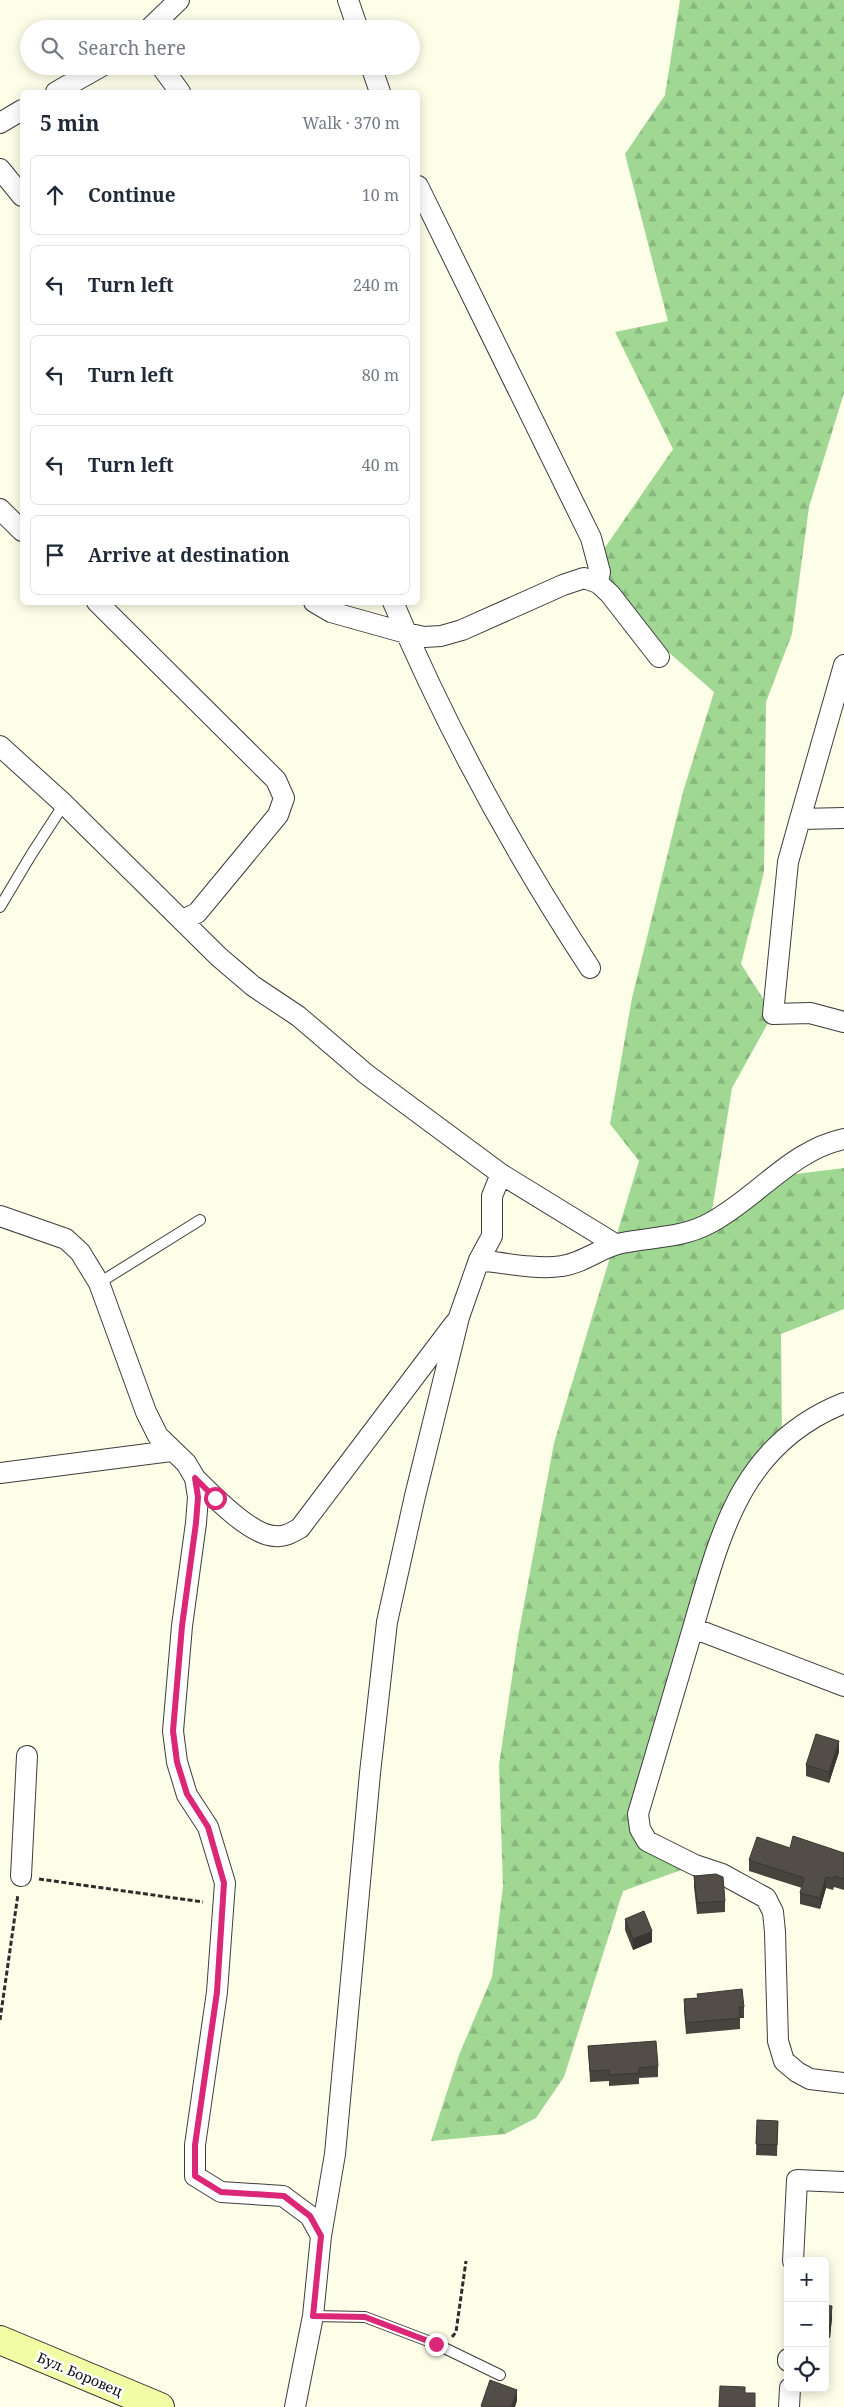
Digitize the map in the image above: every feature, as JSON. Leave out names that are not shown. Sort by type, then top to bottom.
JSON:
[{"type":"street","points":[[158,20],[179,0]]},
{"type":"street","points":[[348,0],[355,20]]},
{"type":"street","points":[[60,90],[86,75]]},
{"type":"street","points":[[168,75],[179,90]]},
{"type":"street","points":[[374,75],[379,90]]},
{"type":"street","points":[[0,122],[20,111]]},
{"type":"street","points":[[0,169],[20,194]]},
{"type":"street","points":[[420,190],[592,538],[600,572],[598,583]]},
{"type":"street","points":[[0,509],[20,528]]},
{"type":"street","points":[[319,605],[331,612],[406,633],[424,637],[441,636],[462,630],[563,585],[584,578],[598,583],[610,594],[659,657]]},
{"type":"street","points":[[100,605],[276,780],[284,798],[278,815],[197,913],[183,920]]},
{"type":"street","points":[[394,605],[482,789],[543,896],[590,968]]},
{"type":"street","points":[[844,665],[788,862],[773,1014],[810,1013],[844,1022]]},
{"type":"street","points":[[0,746],[64,804],[219,957],[253,986],[298,1016],[366,1074],[501,1174],[615,1244]]},
{"type":"street","points":[[800,819],[844,818]]},
{"type":"street","points":[[479,1260],[515,1265],[562,1266],[591,1257],[615,1244],[680,1234],[710,1224],[802,1157],[826,1143],[844,1139]]},
{"type":"street","points":[[295,2407],[313,2316],[321,2236],[334,2154],[370,1774],[387,1622],[415,1496],[459,1317],[479,1260],[492,1236],[492,1196],[501,1174]]},
{"type":"street","points":[[0,1216],[66,1239],[80,1252],[99,1283],[146,1412],[158,1436],[186,1463],[195,1478],[242,1521],[273,1537],[287,1536],[300,1528],[459,1317]]},
{"type":"street","points":[[844,1403],[800,1425],[764,1458],[737,1499],[718,1542],[638,1814],[640,1828],[647,1841],[694,1865],[722,1874],[766,1898],[773,1912],[778,2041],[784,2062],[810,2079],[844,2083]]},
{"type":"street","points":[[0,1473],[171,1450]]},
{"type":"street","points":[[195,1478],[198,1497],[196,1523],[182,1626],[173,1731],[177,1762],[187,1794],[208,1827],[224,1883],[217,1992],[195,2145],[195,2176],[221,2192],[284,2196],[310,2216],[321,2236]]},
{"type":"street","points":[[693,1628],[844,1686]]},
{"type":"street","points":[[20,1876],[27,1756]]},
{"type":"street","points":[[793,2257],[797,2180],[844,2182]]},
{"type":"street","name":"Бул. Боровец","points":[[0,2340],[160,2407]]},
{"type":"street","points":[[789,2407],[790,2392]]},
{"type":"lane","points":[[0,908],[64,804]]},
{"type":"lane","points":[[99,1283],[200,1220]]},
{"type":"lane","points":[[313,2316],[365,2317],[440,2346],[500,2375]]},
{"type":"path","points":[[0,2020],[20,1876],[224,1905]]},
{"type":"path","points":[[440,2346],[448,2342],[456,2332],[466,2261]]},
{"type":"green space","points":[[680,0],[844,0],[844,393],[809,507],[792,634],[766,702],[764,872],[741,964],[773,1014],[732,1088],[710,1223],[772,1177],[844,1168],[844,1309],[781,1334],[782,1440],[737,1499],[640,1829],[695,1865],[623,1891],[564,2077],[536,2118],[505,2134],[431,2141],[459,2055],[492,1977],[503,1886],[499,1765],[518,1637],[554,1443],[639,1161],[610,1124],[632,998],[683,792],[714,692],[584,578],[673,449],[615,332],[668,321],[625,154],[665,95]]},
{"type":"building","points":[[816,1734],[839,1741],[829,1772],[806,1765]]},
{"type":"building","points":[[793,1836],[844,1853],[844,1879],[834,1876],[833,1879],[826,1877],[820,1898],[800,1893],[804,1878],[749,1860],[757,1837],[790,1848]]},
{"type":"building","points":[[716,1874],[723,1877],[725,1901],[697,1903],[694,1876]]},
{"type":"building","points":[[644,1911],[652,1931],[633,1939],[625,1919]]},
{"type":"building","points":[[742,1989],[744,2007],[739,2007],[740,2018],[686,2023],[684,1999],[698,1998],[697,1994]]},
{"type":"building","points":[[656,2041],[658,2066],[639,2068],[639,2073],[609,2075],[609,2070],[590,2071],[588,2046]]},
{"type":"building","points":[[757,2120],[778,2121],[777,2145],[756,2144]]},
{"type":"building","points":[[829,2306],[832,2306],[829,2327]]},
{"type":"building","points":[[490,2380],[517,2390],[511,2407],[481,2406]]},
{"type":"building","points":[[720,2386],[745,2387],[745,2393],[755,2393],[755,2407],[719,2407]]},
{"type":"route","points":[[215,1498],[195,1478],[198,1497],[196,1523],[182,1626],[173,1731],[177,1762],[187,1794],[208,1827],[224,1883],[217,1992],[195,2145],[195,2176],[221,2192],[284,2196],[310,2216],[321,2236],[313,2316],[365,2317],[436,2344]]}]
